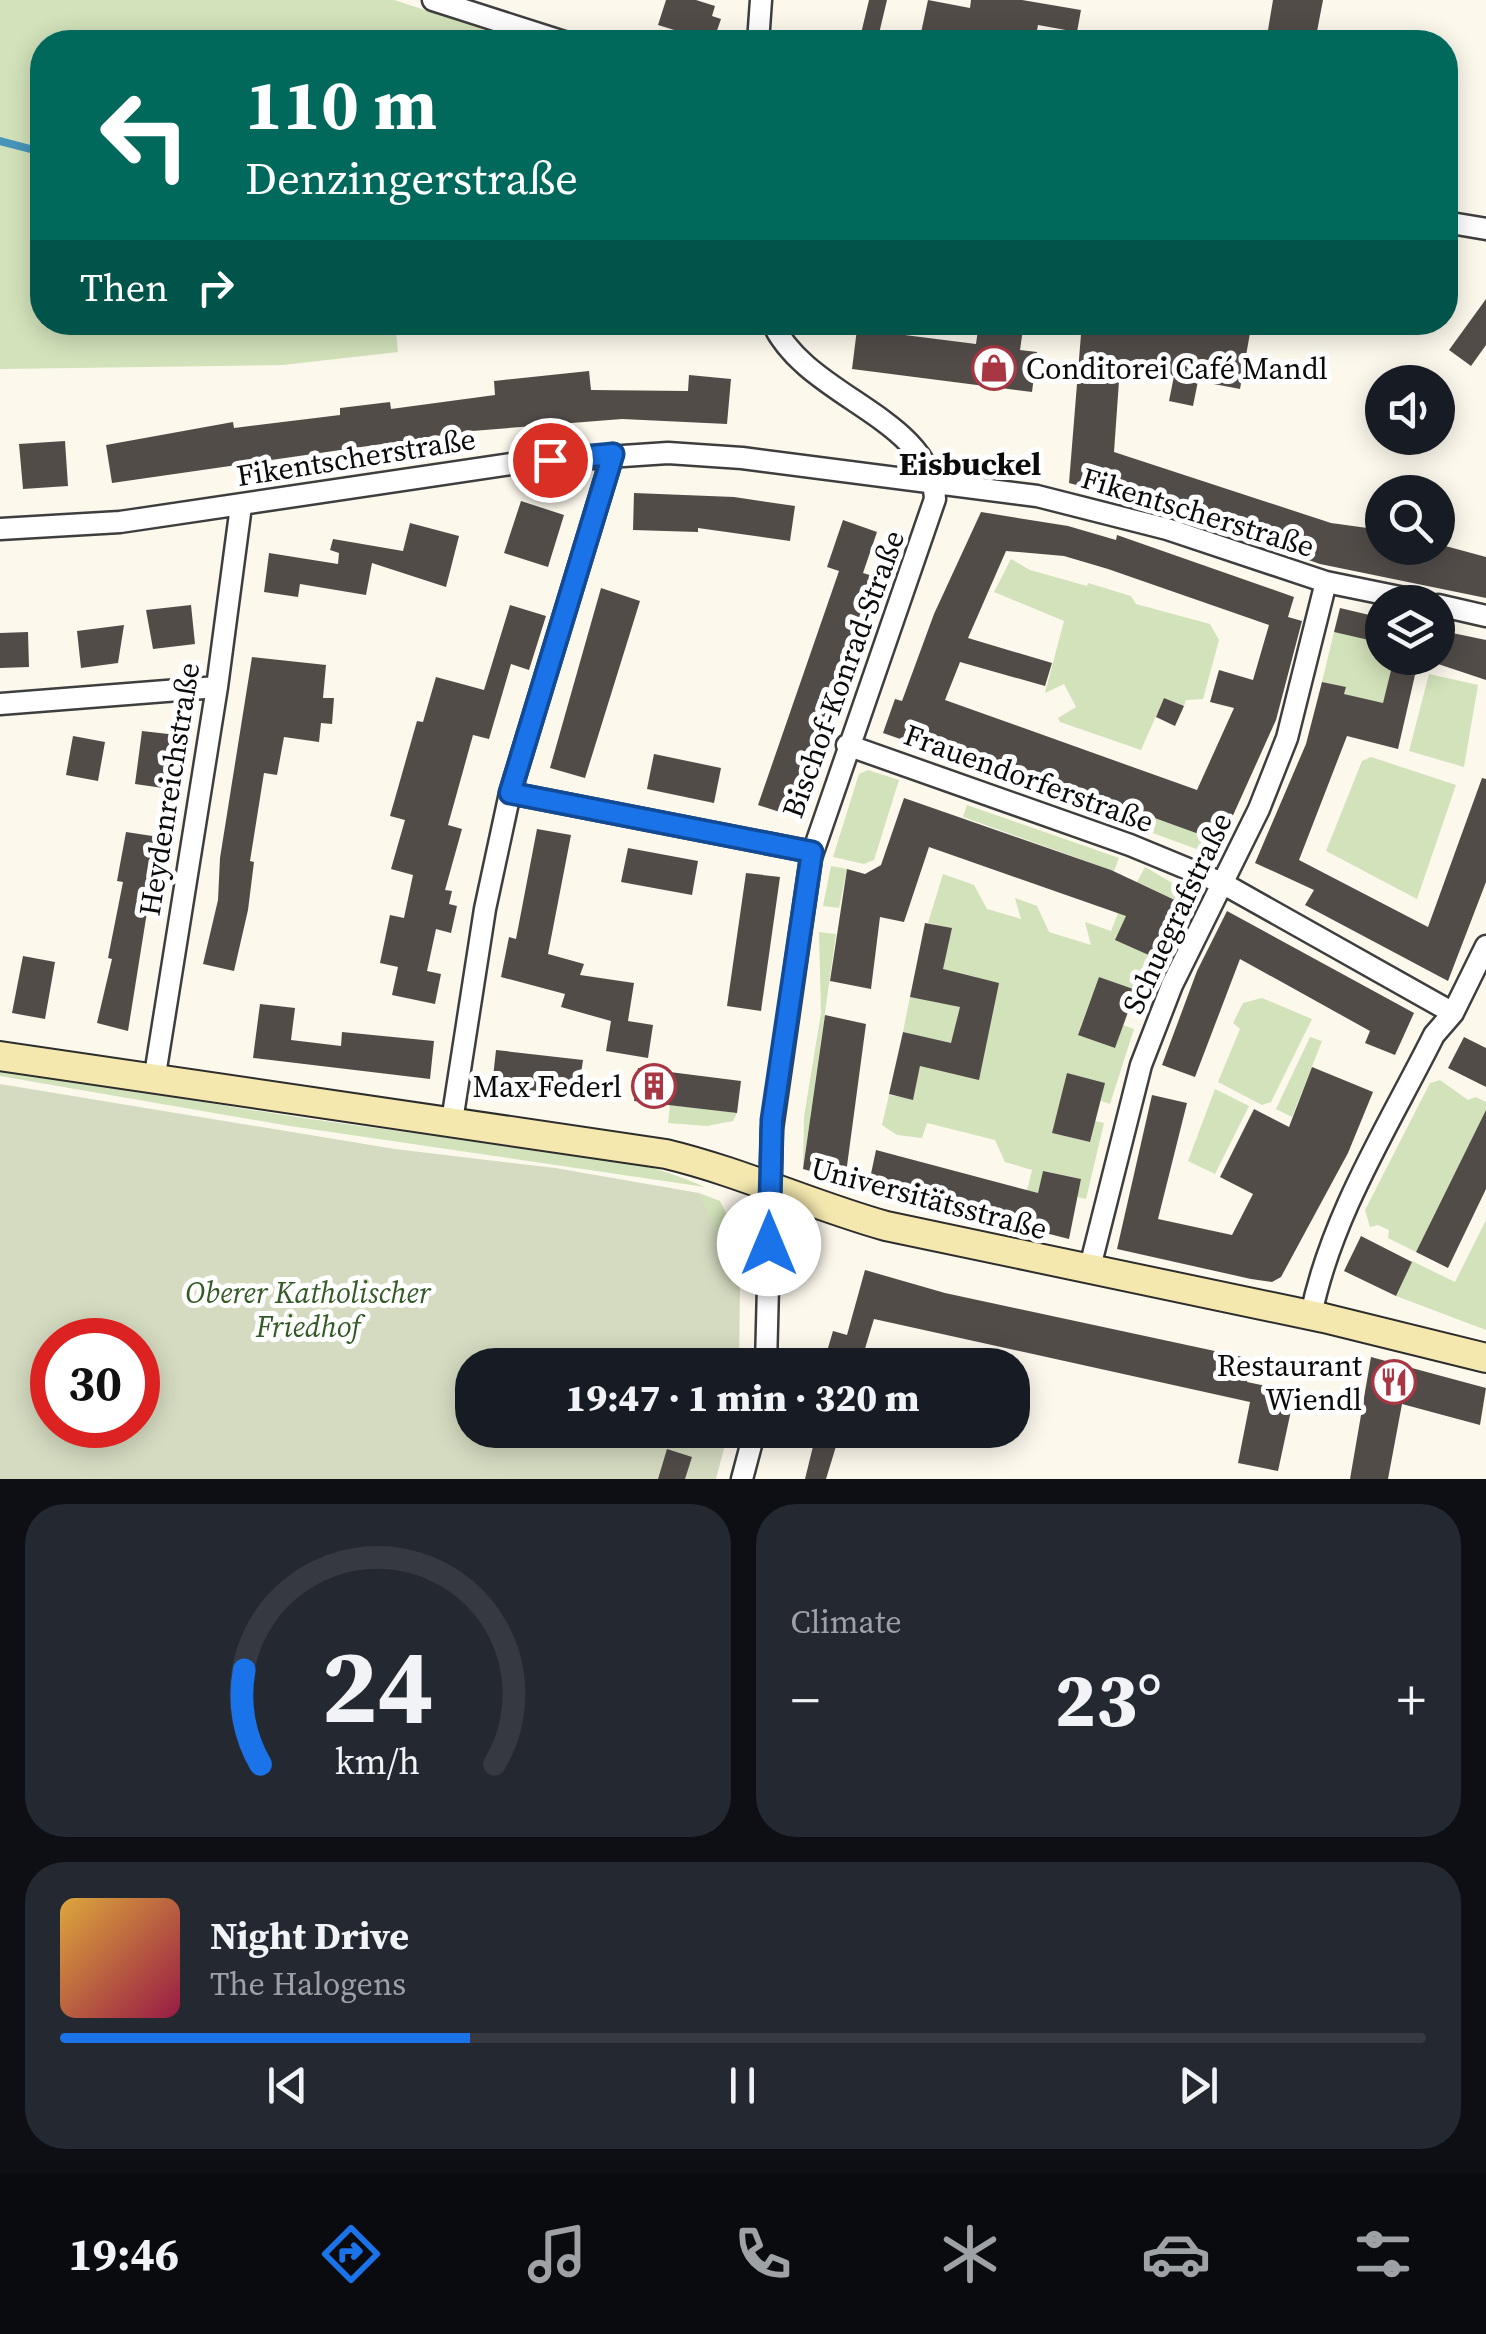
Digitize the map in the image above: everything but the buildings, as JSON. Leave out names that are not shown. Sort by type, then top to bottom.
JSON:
[{"type":"street","points":[[433,0],[527,30]]},
{"type":"street","points":[[759,30],[761,0]]},
{"type":"street","points":[[1458,224],[1486,229]]},
{"type":"street","points":[[780,335],[792,354],[818,377],[902,436],[922,455],[934,481]]},
{"type":"street","points":[[452,1121],[485,909],[510,793],[613,454]]},
{"type":"street","name":"Fikentscherstraße","points":[[0,529],[52,529],[241,506],[518,463],[613,454],[742,458],[934,481],[1074,506],[1167,529],[1326,582],[1365,590]]},
{"type":"street","name":"Bischof-Konrad-Straße","points":[[766,1348],[768,1186],[782,1035],[812,852],[846,744],[931,516],[934,481]]},
{"type":"street","name":"Heydenreichstraße","points":[[154,1081],[217,687],[241,506]]},
{"type":"street","name":"Schuegrafstraße","points":[[1089,1271],[1142,1065],[1172,986],[1287,738],[1326,582]]},
{"type":"street","points":[[1455,610],[1486,616]]},
{"type":"street","points":[[0,704],[217,687]]},
{"type":"street","name":"Frauendorferstraße","points":[[846,744],[1130,845],[1222,883],[1452,1013]]},
{"type":"street","points":[[510,793],[812,852]]},
{"type":"street","points":[[1311,1315],[1322,1263],[1344,1216],[1434,1035],[1452,1013],[1486,946]]},
{"type":"street","name":"Universitätsstraße","points":[[0,1056],[666,1154],[719,1167],[886,1226],[1311,1315],[1486,1358]]},
{"type":"street","points":[[742,1479],[750,1448]]},
{"type":"green space","points":[[0,0],[394,0],[487,30],[30,30],[30,335],[396,335],[398,352],[283,365],[0,369]]},
{"type":"green space","points":[[1011,559],[1030,570],[1087,586],[1088,583],[1131,596],[1136,604],[1210,624],[1219,640],[1203,699],[1186,700],[1184,706],[1164,698],[1141,750],[1060,722],[1058,718],[1076,707],[1064,684],[1045,693],[1064,621],[994,592]]},
{"type":"green space","points":[[1365,614],[1365,675],[1390,675],[1383,704],[1344,694],[1345,687],[1322,682],[1334,632],[1345,634],[1361,627]]},
{"type":"green space","points":[[1429,675],[1478,685],[1464,767],[1409,751]]},
{"type":"green space","points":[[984,757],[1132,810],[1126,825],[979,772]]},
{"type":"green space","points":[[1371,757],[1456,785],[1417,899],[1326,851],[1362,761]]},
{"type":"green space","points":[[868,770],[899,780],[874,860],[864,864],[833,857],[859,774]]},
{"type":"green space","points":[[967,805],[1119,858],[1114,871],[963,817]]},
{"type":"green space","points":[[1155,817],[1221,842],[1213,855],[1150,832]]},
{"type":"green space","points":[[831,866],[847,869],[839,908],[823,906]]},
{"type":"green space","points":[[1145,867],[1193,895],[1179,923],[1169,918],[1176,900],[1141,884],[1161,934],[1172,939],[1140,1013],[1129,1009],[1135,990],[1099,977],[1078,1034],[1114,1048],[1123,1025],[1134,1029],[1110,1104],[1101,1101],[1104,1083],[1068,1074],[1052,1133],[1090,1142],[1095,1121],[1104,1123],[1086,1199],[1077,1197],[1081,1179],[1043,1171],[1030,1231],[1018,1227],[1032,1170],[1005,1162],[995,1140],[927,1123],[922,1138],[897,1135],[882,1125],[889,1095],[913,1099],[926,1038],[903,1032],[910,997],[951,928],[928,923],[943,874],[974,885],[987,909],[1021,919],[1015,898],[1037,906],[1049,932],[1091,945],[1085,922],[1111,931],[1131,881],[1137,882]]},
{"type":"green space","points":[[819,932],[836,934],[803,1169],[804,1117],[821,1013]]},
{"type":"green space","points":[[1262,998],[1312,1019],[1271,1102],[1262,1105],[1218,1082],[1240,1029],[1233,1023],[1243,1003]]},
{"type":"green space","points":[[1310,1037],[1322,1041],[1292,1117],[1276,1109]]},
{"type":"green space","points":[[0,1067],[299,1117],[594,1154],[669,1173],[705,1187],[290,1126],[0,1076]]},
{"type":"green space","points":[[1440,1080],[1468,1100],[1476,1097],[1486,1102],[1486,1110],[1416,1252],[1388,1238],[1389,1230],[1378,1225],[1370,1227],[1365,1210],[1430,1083]]},
{"type":"green space","name":"Oberer Katholischer Friedhof","points":[[0,1084],[395,1149],[555,1168],[699,1193],[740,1283],[739,1348],[455,1348],[455,1448],[724,1448],[716,1479],[0,1479]]},
{"type":"green space","points":[[1215,1089],[1249,1106],[1215,1174],[1188,1161]]},
{"type":"green space","points":[[670,1105],[737,1113],[733,1121],[707,1126],[668,1123]]},
{"type":"green space","points":[[699,1193],[720,1201],[734,1229],[717,1237]]},
{"type":"green space","points":[[1486,1220],[1486,1330],[1396,1296],[1412,1261],[1455,1282]]},
{"type":"waterway","points":[[0,141],[30,149]]},
{"type":"place","name":"Conditorei Café Mandl","points":[[994,368]]},
{"type":"place","name":"Max Federl","points":[[654,1086]]},
{"type":"place","name":"Restaurant Wiendl","points":[[1394,1382]]},
{"type":"district","name":"Eisbuckel","points":[[970,464]]},
{"type":"route","points":[[550,460],[613,454],[546,662],[510,793],[812,852],[772,1120],[769,1244]]}]
